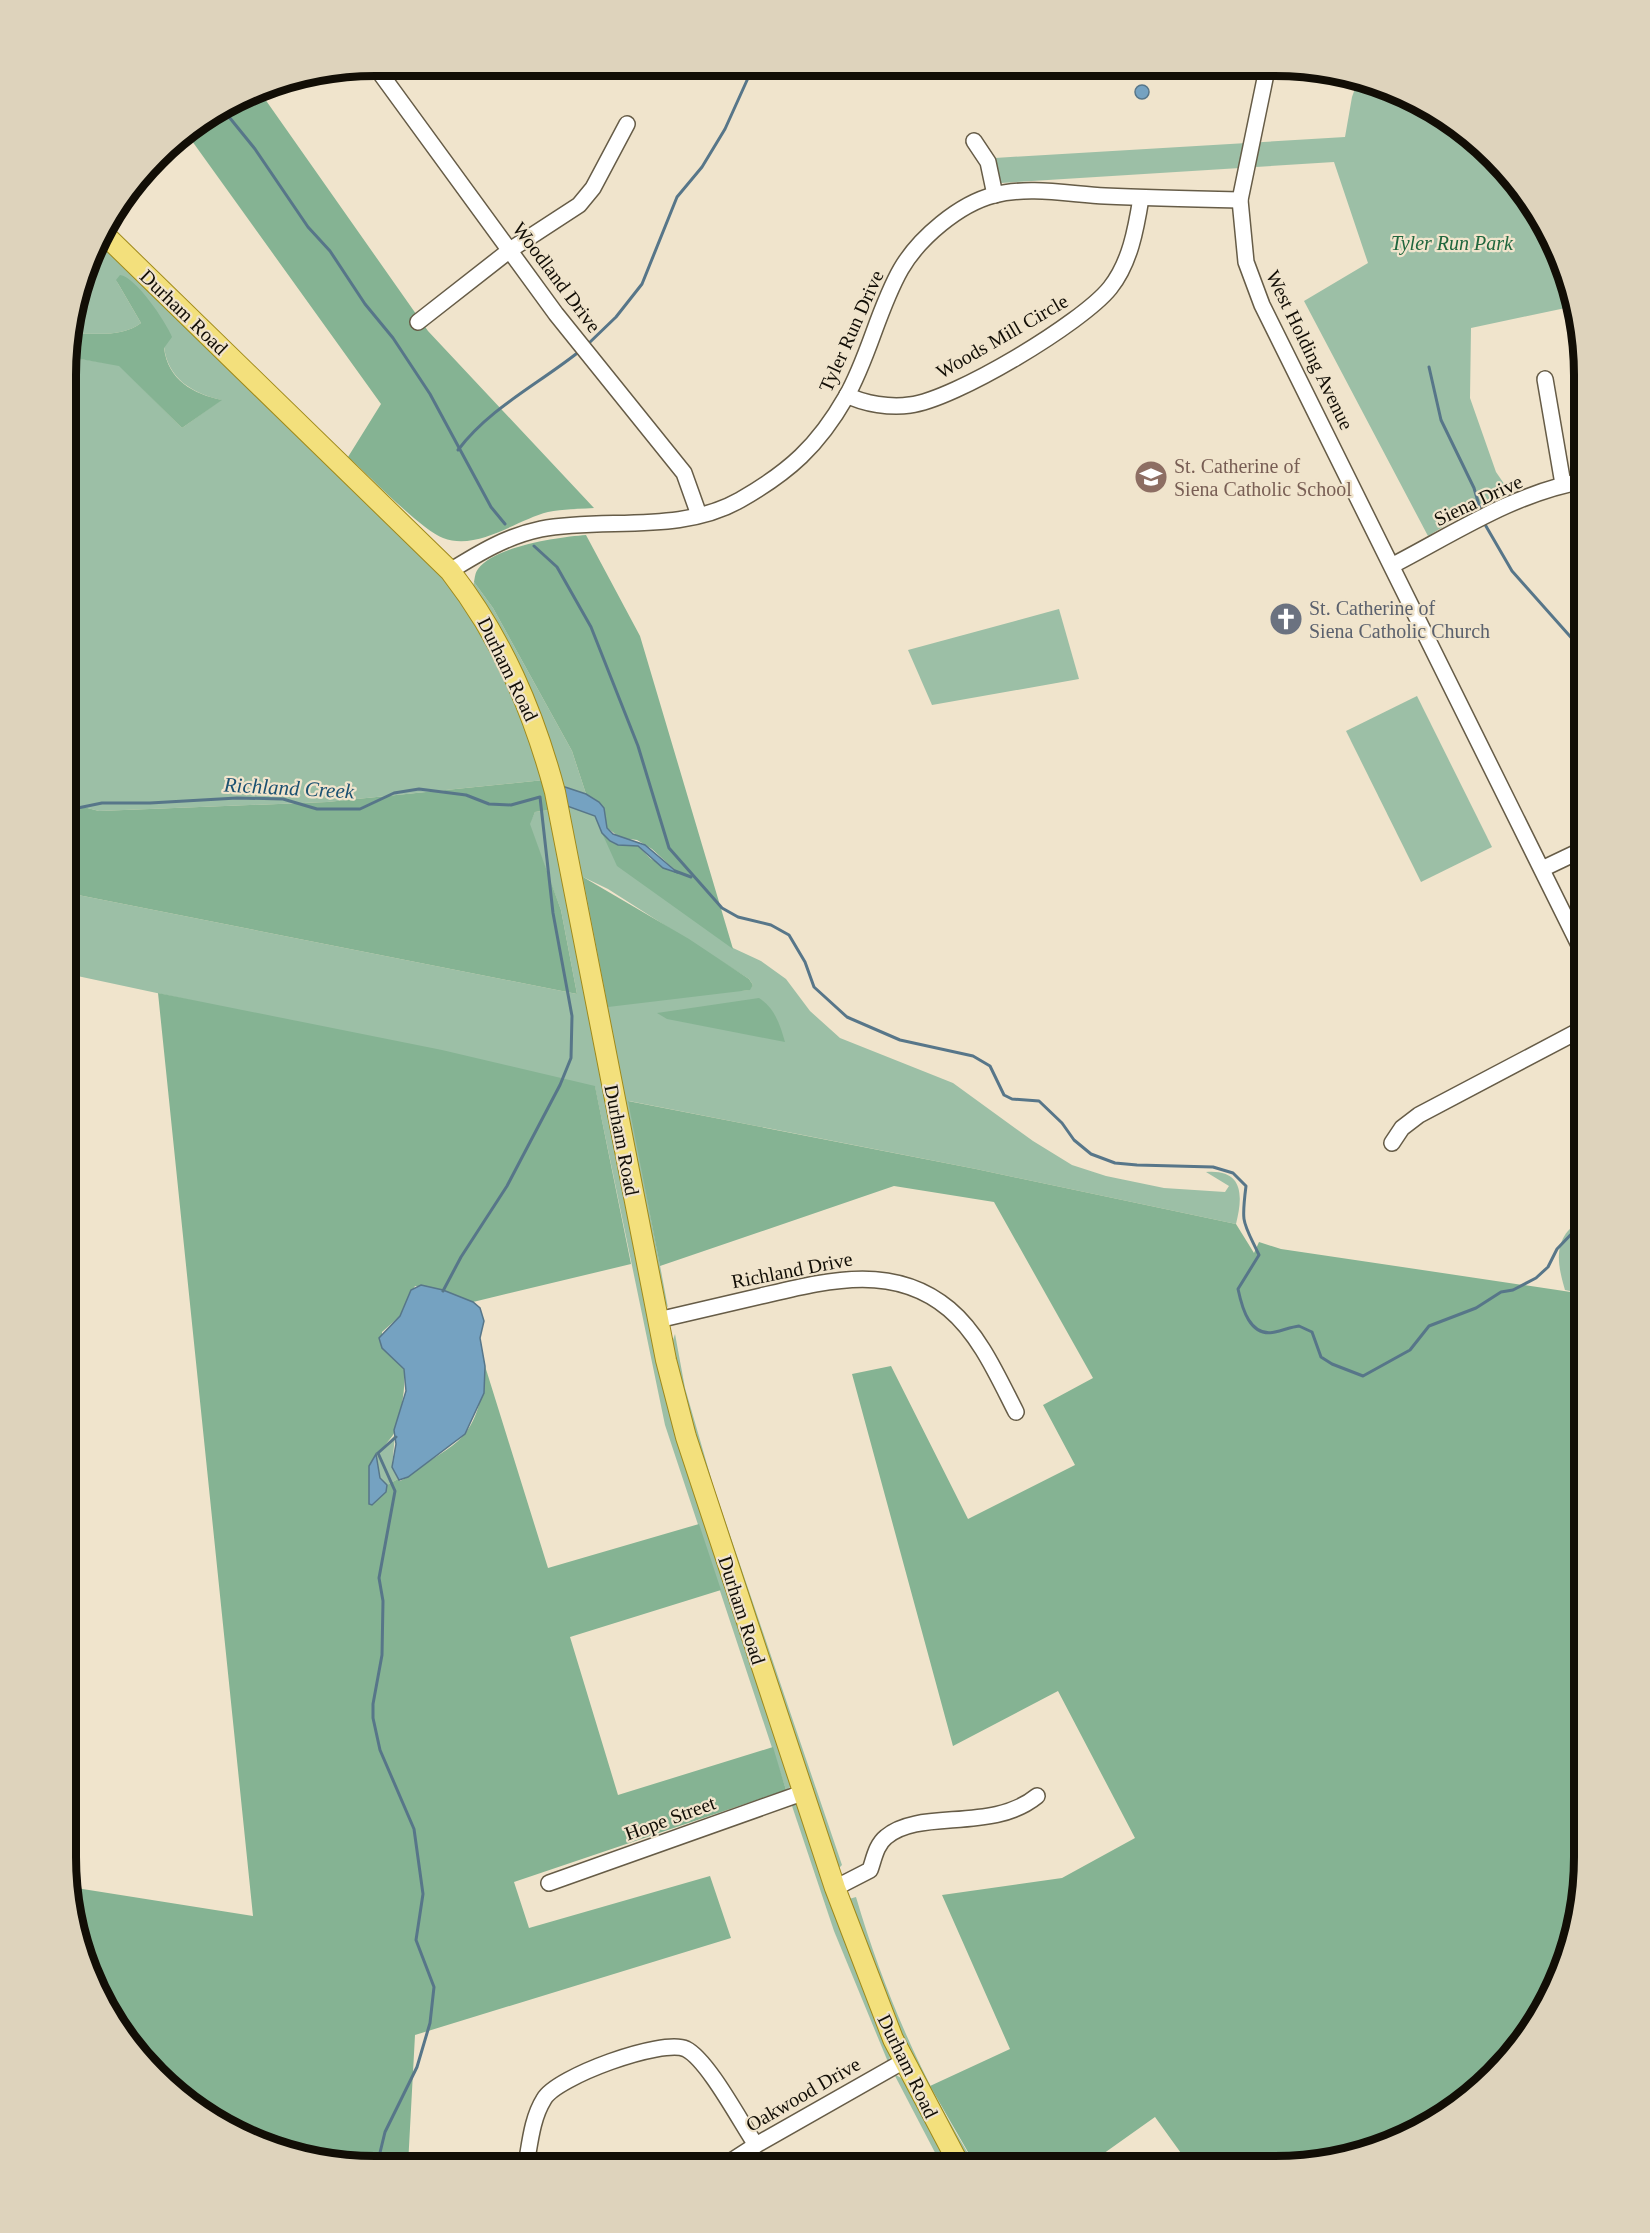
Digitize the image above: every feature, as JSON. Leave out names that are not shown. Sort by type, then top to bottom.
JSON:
[{"type":"main road","name":"Durham Road","points":[[109,239],[450,571],[489,626],[508,660],[542,743],[555,792],[658,1320],[686,1437],[835,1888],[872,1988],[904,2061],[955,2156]]},
{"type":"street","name":"Woodland Drive","points":[[382,76],[556,314],[684,473],[699,516]]},
{"type":"street","name":"West Holding Avenue","points":[[1266,76],[1240,200],[1246,262],[1262,305],[1393,565],[1574,935]]},
{"type":"street","points":[[418,322],[510,250],[579,205],[593,188],[627,123]]},
{"type":"street","points":[[974,141],[988,162],[995,195]]},
{"type":"street","name":"Tyler Run Drive","points":[[450,571],[504,539],[541,529],[595,523],[662,521],[699,516],[737,501],[778,477],[807,453],[847,395],[902,267],[932,231],[965,206],[995,195],[1039,192],[1141,198],[1240,200]]},
{"type":"street","name":"Woods Mill Circle","points":[[847,395],[858,401],[884,404],[910,405],[921,402],[942,395],[971,380],[1071,324],[1111,287],[1125,264],[1141,198]]},
{"type":"street","points":[[1545,379],[1563,484]]},
{"type":"street","name":"Siena Drive","points":[[1393,565],[1495,512],[1563,484],[1574,482]]},
{"type":"street","points":[[1542,870],[1574,854]]},
{"type":"street","points":[[1392,1143],[1402,1128],[1419,1114],[1574,1033]]},
{"type":"street","name":"Richland Drive","points":[[658,1320],[843,1278],[895,1281],[926,1294],[949,1309],[968,1329],[1016,1412]]},
{"type":"street","name":"Hope Street","points":[[549,1884],[805,1792]]},
{"type":"street","points":[[835,1888],[870,1870],[879,1844],[893,1832],[928,1823],[976,1819],[1012,1812],[1037,1796]]},
{"type":"street","points":[[528,2156],[533,2128],[544,2097],[567,2079],[656,2048],[685,2049],[705,2067],[756,2145]]},
{"type":"street","name":"Oakwood Drive","points":[[739,2156],[904,2061]]},
{"type":"green space","name":"Tyler Run Park","points":[[1355,88],[1407,107],[1456,138],[1486,164],[1512,194],[1543,243],[1558,280],[1566,308],[1471,328],[1470,398],[1496,472],[1507,488],[1428,536],[1304,301],[1368,263],[1334,162],[1001,183],[995,158],[1345,137]]},
{"type":"green space","points":[[264,98],[428,331],[594,508],[548,512],[497,533],[470,541],[443,538],[433,533],[395,501],[348,457],[381,404],[191,140],[226,117],[261,99]]},
{"type":"green space","points":[[106,246],[397,527],[455,591],[504,666],[544,780],[327,802],[99,811],[76,805],[77,358],[119,365],[182,428],[221,400],[191,389],[176,376],[166,358],[164,347],[116,280],[141,323],[116,333],[80,333],[92,280]]},
{"type":"green space","points":[[120,275],[134,283],[169,330],[172,337],[164,348],[166,359],[176,377],[201,394],[222,400],[182,428],[119,366],[77,358],[80,333],[116,333],[141,323],[116,280]]},
{"type":"green space","points":[[586,535],[640,636],[733,949],[617,866],[602,833],[614,842],[638,846],[651,859],[677,872],[652,849],[637,840],[621,838],[607,828],[599,802],[586,794],[572,751],[493,608],[474,582],[478,569],[498,554],[528,544]]},
{"type":"green space","points":[[474,582],[493,608],[572,751],[586,794],[562,786],[571,805],[595,816],[602,833],[733,948],[761,961],[786,979],[810,1011],[840,1038],[953,1083],[1033,1141],[1072,1165],[1106,1176],[1164,1188],[1225,1192],[1229,1186],[1206,1172],[1228,1175],[1238,1186],[1240,1194],[1236,1224],[976,1169],[629,1101],[668,1308],[659,1294],[563,808],[473,586]],"holes":[[[583,877],[608,889],[749,979],[753,985],[749,990],[739,991]]]},
{"type":"green space","points":[[1059,609],[1079,679],[932,705],[908,650]]},
{"type":"green space","points":[[1417,696],[1492,847],[1421,882],[1346,731]]},
{"type":"green space","points":[[544,780],[550,810],[535,812],[530,824],[561,910],[577,994],[76,895],[76,805],[99,811],[327,802]]},
{"type":"green space","points":[[550,810],[666,1390],[792,1786],[786,1790],[665,1425],[595,1087],[76,976],[76,895],[577,994],[561,910],[529,824],[535,812]]},
{"type":"green space","points":[[583,877],[689,939],[749,979],[753,985],[750,990],[608,1007]]},
{"type":"green space","points":[[158,993],[442,1050],[595,1086],[631,1264],[473,1302],[443,1290],[415,1286],[400,1316],[382,1332],[382,1348],[404,1368],[404,1393],[394,1433],[369,1466],[386,1492],[387,1485],[408,1477],[458,1441],[471,1425],[479,1406],[485,1366],[548,1568],[699,1524],[721,1590],[570,1637],[618,1795],[773,1747],[786,1790],[514,1882],[529,1928],[710,1876],[731,1938],[415,2035],[408,2156],[337,2154],[280,2141],[243,2126],[194,2095],[151,2055],[127,2023],[107,1990],[92,1953],[82,1916],[78,1888],[253,1916]]},
{"type":"green space","points":[[759,998],[773,1012],[785,1042],[667,1019],[657,1013]]},
{"type":"green space","points":[[628,1101],[976,1169],[1236,1224],[1254,1253],[1259,1242],[1281,1249],[1574,1293],[1574,1857],[1571,1896],[1558,1953],[1543,1990],[1512,2039],[1486,2069],[1456,2095],[1407,2126],[1370,2141],[1333,2151],[1294,2156],[1183,2156],[1155,2117],[1100,2156],[970,2156],[930,2086],[1010,2049],[942,1895],[1062,1878],[1135,1838],[1058,1691],[953,1746],[852,1374],[891,1366],[968,1519],[1075,1465],[1043,1405],[1093,1378],[994,1202],[894,1186],[660,1266]]},
{"type":"green space","points":[[1574,1225],[1574,1292],[1565,1290],[1560,1268],[1559,1249]]},
{"type":"green space","points":[[675,1334],[685,1388],[713,1485],[842,1865],[839,1868],[680,1393],[672,1343]]},
{"type":"green space","points":[[395,1435],[392,1467],[398,1479],[387,1485],[380,1478],[376,1454]]},
{"type":"green space","points":[[790,1800],[798,1802],[891,2055],[888,2062],[834,1931]]},
{"type":"green space","points":[[856,1897],[892,2002],[922,2069],[970,2156],[961,2156],[913,2069],[849,1899]]},
{"type":"green space","points":[[894,2074],[903,2079],[947,2156],[937,2156]]},
{"type":"water","points":[[1139,85],[1145,85],[1149,92],[1145,99],[1139,99],[1135,95],[1135,89]]},
{"type":"water","points":[[562,786],[586,794],[599,802],[604,808],[607,828],[613,834],[645,845],[678,873],[663,868],[638,846],[618,845],[610,841],[602,833],[595,816],[567,806]]},
{"type":"water","points":[[421,1285],[443,1290],[473,1302],[480,1308],[484,1321],[480,1338],[485,1366],[484,1393],[465,1434],[408,1477],[399,1480],[392,1467],[396,1444],[394,1430],[406,1391],[404,1369],[382,1348],[379,1338],[400,1316],[411,1290]]},
{"type":"water","points":[[376,1454],[380,1478],[387,1485],[386,1492],[372,1505],[369,1504],[369,1466]]},
{"type":"waterway","points":[[588,344],[616,317],[642,284],[677,197],[702,167],[725,129],[749,76]]},
{"type":"waterway","points":[[228,116],[255,149],[308,227],[330,251],[365,304],[393,338],[430,394],[491,507],[505,524]]},
{"type":"waterway","points":[[458,450],[470,435],[498,410],[576,354]]},
{"type":"waterway","points":[[1429,367],[1441,420],[1474,488],[1481,512]]},
{"type":"waterway","points":[[1483,521],[1512,571],[1574,641]]},
{"type":"waterway","name":"Richland Creek","points":[[534,546],[557,567],[591,627],[638,746],[669,848],[722,908],[738,917],[771,925],[789,935],[805,962],[814,987],[847,1017],[900,1040],[973,1056],[990,1066],[1004,1095],[1012,1099],[1039,1101],[1062,1123],[1074,1140],[1091,1154],[1115,1163],[1213,1167],[1233,1173],[1246,1186],[1245,1222],[1259,1255],[1238,1289],[1245,1313],[1253,1326],[1259,1330],[1266,1333],[1299,1326],[1312,1332],[1321,1357],[1332,1364],[1363,1376],[1410,1350],[1429,1326],[1476,1308],[1501,1292],[1513,1290],[1536,1278],[1548,1267],[1557,1249],[1574,1231]]},
{"type":"waterway","points":[[76,808],[102,803],[237,798],[283,799],[317,809],[360,809],[394,793],[419,789],[466,795],[489,804],[511,805],[540,797],[553,913],[572,1016],[571,1058],[560,1085],[507,1186],[461,1257],[443,1291]]},
{"type":"waterway","name":"Richland Creek","points":[[675,871],[691,877]]},
{"type":"waterway","points":[[379,2156],[385,2132],[417,2067],[430,2023],[434,1987],[416,1940],[423,1894],[414,1829],[380,1750],[373,1718],[373,1704],[382,1655],[383,1601],[379,1578],[395,1491],[378,1453],[396,1437]]},
{"type":"place","name":"St. Catherine of Siena Catholic School","points":[[1151,477]]},
{"type":"place","name":"St. Catherine of Siena Catholic Church","points":[[1286,619]]}]
